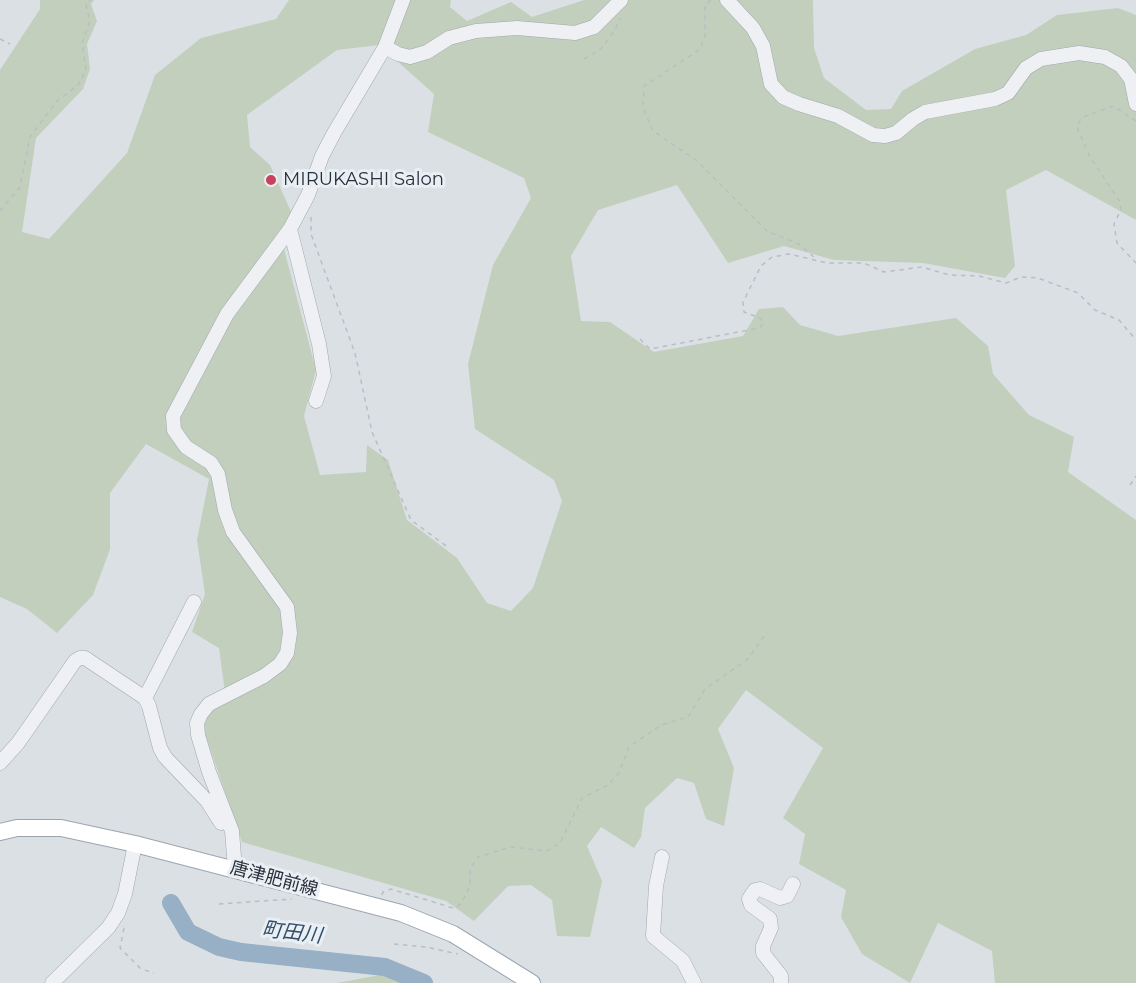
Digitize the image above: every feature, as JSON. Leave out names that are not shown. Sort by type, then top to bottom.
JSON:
[{"type":"main road","name":"唐津肥前線","points":[[0,832],[17,828],[61,828],[135,844],[401,913],[453,934],[532,983]]},
{"type":"street","points":[[235,869],[232,831],[209,772],[198,735],[197,723],[209,704],[264,676],[280,664],[287,653],[291,633],[287,607],[233,532],[225,510],[218,474],[211,463],[186,447],[174,430],[173,416],[227,314],[290,229],[308,195],[326,148],[385,47],[403,0]]},
{"type":"street","points":[[727,0],[753,28],[763,46],[771,84],[783,97],[838,116],[873,135],[885,136],[896,133],[925,112],[995,99],[1008,93],[1026,68],[1041,59],[1079,53],[1105,57],[1121,66],[1131,80],[1136,104]]},
{"type":"street","points":[[385,47],[410,57],[427,52],[449,38],[476,31],[518,28],[575,33],[594,27],[622,5]]},
{"type":"street","points":[[290,229],[319,344],[324,376],[316,401]]},
{"type":"street","points":[[145,698],[194,602]]},
{"type":"street","points":[[0,763],[18,743],[75,660],[85,658],[145,698],[160,748],[165,757],[207,801],[235,852]]},
{"type":"street","points":[[52,983],[108,928],[118,913],[135,844]]},
{"type":"street","points":[[662,857],[656,886],[653,936],[683,961],[694,983]]},
{"type":"street","points":[[781,983],[781,976],[763,953],[763,946],[771,928],[770,919],[751,905],[749,899],[755,890],[760,889],[780,898],[787,896],[794,884]]},
{"type":"path","points":[[0,211],[20,187],[30,137],[57,101],[78,86],[86,69],[82,43],[90,21],[86,4],[90,0]]},
{"type":"path","points":[[711,0],[705,5],[705,38],[699,50],[644,86],[643,108],[653,131],[696,160],[767,231],[799,244],[816,259]]},
{"type":"path","points":[[584,60],[601,49],[615,30],[622,5]]},
{"type":"path","points":[[0,39],[10,44]]},
{"type":"path","points":[[1136,121],[1113,106],[1081,118],[1077,127],[1090,157],[1120,202],[1121,210],[1114,225],[1117,243],[1136,263]]},
{"type":"path","points":[[308,195],[316,199],[310,219],[311,234],[355,353],[372,432],[411,520],[449,548]]},
{"type":"path","points":[[640,339],[650,349],[759,328],[764,323],[760,318],[744,312],[743,302],[761,266],[772,257],[789,254],[827,263],[864,263],[884,272],[922,267],[949,275],[979,276],[1006,283],[1021,277],[1038,278],[1078,293],[1095,310],[1119,320],[1136,340]]},
{"type":"path","points":[[1130,485],[1136,476]]},
{"type":"path","points":[[376,906],[383,892],[391,889],[453,908],[461,904],[470,886],[470,869],[478,857],[511,847],[547,851],[560,843],[582,798],[608,785],[619,773],[629,747],[661,725],[688,717],[705,689],[748,659],[767,632]]},
{"type":"path","points":[[219,904],[301,899],[313,890]]},
{"type":"path","points":[[125,925],[121,933],[120,948],[141,969],[154,973]]},
{"type":"path","points":[[394,944],[426,947],[462,955],[477,949]]},
{"type":"green space","points":[[40,0],[94,0],[91,4],[97,21],[87,44],[90,69],[83,89],[36,138],[22,232],[49,239],[127,153],[155,75],[201,38],[276,19],[289,0],[451,0],[450,7],[467,21],[511,2],[532,17],[584,0],[813,0],[814,48],[824,78],[866,110],[891,109],[902,91],[975,49],[1026,35],[1057,15],[1118,8],[1136,15],[1136,220],[1046,170],[1006,190],[1015,266],[1005,278],[923,263],[834,260],[784,246],[728,263],[677,185],[598,210],[571,256],[581,321],[610,322],[654,352],[743,336],[759,309],[783,307],[800,325],[838,336],[956,318],[988,346],[993,374],[1029,415],[1074,437],[1068,472],[1136,520],[1136,983],[995,983],[992,951],[938,923],[910,983],[862,954],[841,917],[846,890],[799,864],[805,834],[783,818],[823,748],[746,690],[718,729],[734,768],[724,826],[706,819],[694,783],[677,778],[645,808],[641,837],[634,848],[601,827],[587,846],[602,881],[590,937],[557,936],[552,900],[531,885],[508,886],[474,921],[446,901],[242,842],[203,728],[210,710],[226,700],[219,648],[192,632],[205,594],[197,540],[209,479],[146,444],[110,493],[110,549],[93,595],[57,633],[27,609],[0,597],[0,70],[40,9]],"holes":[[[379,45],[434,94],[428,132],[524,178],[531,198],[493,265],[468,364],[475,429],[554,480],[562,501],[533,588],[511,611],[487,603],[457,558],[407,520],[388,460],[367,445],[366,472],[320,475],[304,416],[316,370],[280,234],[292,214],[270,165],[250,147],[247,115],[337,50]]]},
{"type":"green space","points":[[391,973],[403,983],[337,983]]},
{"type":"waterway","name":"町田川","points":[[171,903],[188,932],[219,947],[241,952],[385,967],[424,983]]},
{"type":"place","name":"MIRUKASHI Salon","points":[[271,180]]}]
